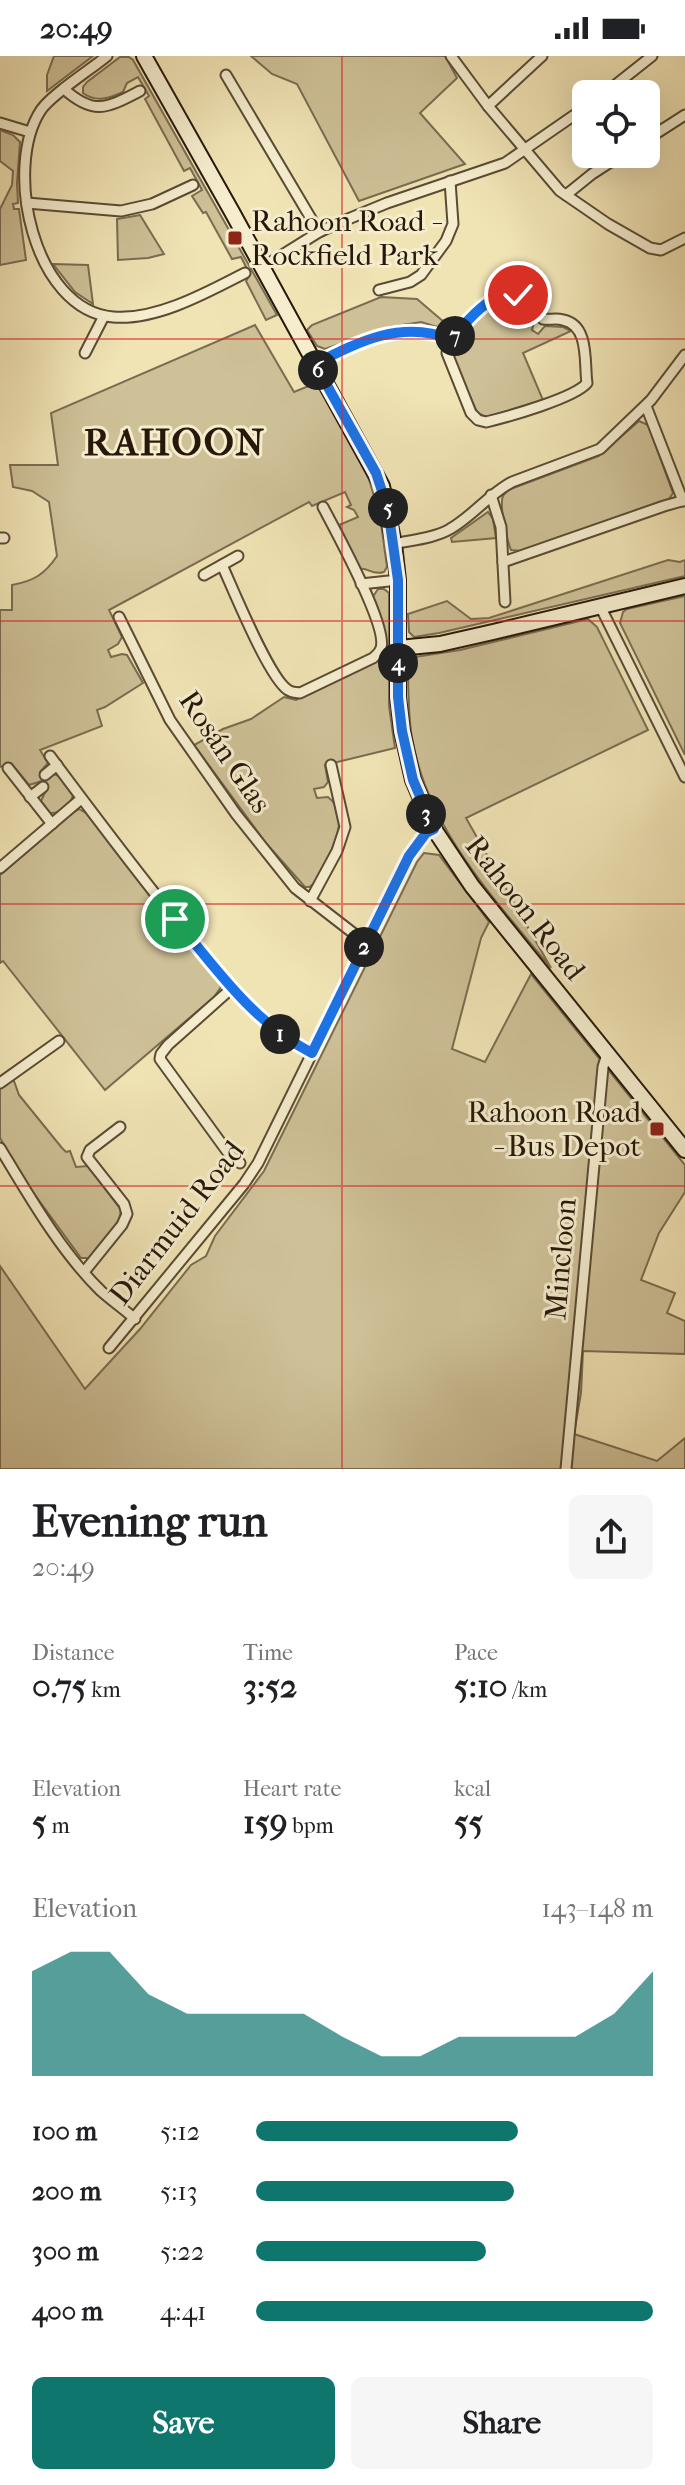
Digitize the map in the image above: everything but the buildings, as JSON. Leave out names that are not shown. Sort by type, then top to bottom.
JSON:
[{"type":"street","points":[[107,56],[50,100],[30,132],[26,160],[27,203],[35,243],[51,274],[78,302],[104,316],[131,317],[169,307],[245,273]]},
{"type":"street","name":"Rahoon Road","points":[[144,56],[376,473],[388,509],[398,580],[398,697],[404,742],[418,794],[434,829],[465,877],[685,1150]]},
{"type":"street","points":[[451,56],[488,106],[566,195],[650,248],[661,250],[685,238]]},
{"type":"street","points":[[488,106],[542,56]]},
{"type":"street","points":[[622,80],[652,56]]},
{"type":"street","points":[[226,75],[319,232]]},
{"type":"street","points":[[64,89],[81,103],[96,107],[112,105],[140,91]]},
{"type":"street","points":[[660,131],[685,115]]},
{"type":"street","points":[[263,267],[319,232],[387,203],[500,165],[572,117]]},
{"type":"street","points":[[0,123],[30,132]]},
{"type":"street","points":[[566,195],[601,168]]},
{"type":"street","points":[[379,290],[410,282],[421,275],[446,241],[453,224],[450,181]]},
{"type":"street","points":[[27,203],[121,211],[152,204],[193,185]]},
{"type":"street","points":[[504,294],[518,295],[529,300],[541,318],[565,320],[576,328],[586,352],[587,383],[579,391],[563,398],[482,421],[471,413],[448,361],[451,339],[488,302],[504,294]]},
{"type":"street","points":[[85,353],[104,316]]},
{"type":"street","points":[[315,364],[356,344],[399,332],[422,330],[451,339]]},
{"type":"street","points":[[394,544],[450,529],[512,482],[600,449],[646,406],[685,355]]},
{"type":"street","points":[[503,562],[684,500],[646,406]]},
{"type":"street","points":[[491,495],[499,514],[505,602]]},
{"type":"street","points":[[222,565],[272,669],[284,686],[295,693],[373,658],[380,652],[380,635],[361,584],[323,507]]},
{"type":"street","points":[[204,575],[238,556]]},
{"type":"street","points":[[361,584],[398,580]]},
{"type":"street","points":[[399,648],[440,644],[685,586]]},
{"type":"street","points":[[600,606],[685,777]]},
{"type":"street","name":"Rosán Glas","points":[[119,617],[155,692],[179,732],[255,839],[310,901],[366,943]]},
{"type":"street","points":[[50,756],[166,908],[232,988],[273,1029],[312,1053]]},
{"type":"street","points":[[45,775],[57,765]]},
{"type":"street","points":[[310,901],[337,851],[345,827],[331,765]]},
{"type":"street","points":[[8,768],[52,824]]},
{"type":"street","points":[[30,797],[43,787]]},
{"type":"street","points":[[0,868],[81,799]]},
{"type":"street","name":"Diarmuid Road","points":[[109,1348],[258,1163],[409,856],[426,833],[434,829]]},
{"type":"street","points":[[232,988],[168,1045],[160,1059],[229,1154],[240,1163]]},
{"type":"street","points":[[0,1083],[59,1041]]},
{"type":"street","name":"Mincloon","points":[[566,1469],[603,1067],[607,1054]]},
{"type":"street","points":[[84,1272],[127,1216],[126,1206],[87,1157],[90,1150],[120,1127]]},
{"type":"street","points":[[0,1148],[39,1210],[84,1272],[101,1291],[135,1319]]},
{"type":"shaded area","points":[[54,56],[93,56],[47,91],[47,75]]},
{"type":"shaded area","points":[[251,56],[445,56],[457,78],[420,113],[465,164],[359,201],[297,84],[272,74]]},
{"type":"shaded area","points":[[120,57],[133,60],[277,315],[266,320],[246,281],[250,275],[241,257],[232,259],[206,212],[203,213],[192,196],[202,190],[190,168],[184,171],[145,99],[149,96],[138,77],[127,83],[123,92],[108,98],[93,98],[83,93],[87,82]]},
{"type":"shaded area","points":[[0,130],[13,135],[20,142],[18,203],[13,204],[14,209],[19,209],[26,260],[0,265],[0,209],[12,185],[13,171],[0,161]]},
{"type":"shaded area","points":[[140,215],[164,254],[118,260],[117,219]]},
{"type":"shaded area","points":[[53,264],[88,265],[93,304],[75,292]]},
{"type":"shaded area","points":[[381,297],[417,299],[451,328],[421,322],[389,327],[325,349],[317,346],[307,330],[312,325]]},
{"type":"shaded area","points":[[515,301],[529,311],[534,322],[532,330],[538,334],[545,326],[563,327],[571,331],[523,353],[543,400],[484,416],[477,412],[453,359],[464,336],[483,314],[498,303]]},
{"type":"shaded area","points":[[255,325],[294,392],[316,383],[368,476],[380,516],[387,567],[380,573],[360,569],[339,525],[358,517],[354,510],[347,507],[351,505],[345,492],[312,506],[309,502],[109,610],[122,637],[118,644],[108,650],[111,657],[127,655],[143,683],[97,710],[102,726],[40,750],[48,763],[40,772],[44,779],[54,774],[61,777],[73,795],[64,808],[50,813],[41,801],[47,788],[42,781],[29,785],[11,763],[0,767],[0,610],[12,610],[12,585],[38,576],[57,556],[49,502],[32,491],[13,487],[10,465],[58,465],[51,413]]},
{"type":"shaded area","points":[[639,421],[648,425],[673,493],[669,499],[522,551],[511,550],[502,507],[503,496],[508,490],[599,456]]},
{"type":"shaded area","points":[[488,512],[493,519],[496,538],[452,542],[451,538]]},
{"type":"shaded area","points":[[668,560],[685,560],[685,576],[439,633],[414,637],[409,632],[408,614],[447,601],[471,619],[489,618]]},
{"type":"shaded area","points":[[378,589],[389,593],[389,706],[395,748],[325,765],[328,782],[324,787],[314,789],[317,798],[328,797],[336,806],[339,827],[315,883],[305,887],[266,843],[194,745],[223,729],[251,719],[284,697],[296,700],[381,658],[386,636],[372,598]]},
{"type":"shaded area","points":[[685,596],[685,755],[620,623],[627,609]]},
{"type":"shaded area","points":[[588,619],[597,627],[648,730],[466,818],[551,968],[486,889],[448,833],[432,803],[412,738],[408,663],[415,657],[460,650]]},
{"type":"shaded area","points":[[79,809],[86,813],[221,987],[214,997],[105,1090],[3,961],[0,963],[0,875]]},
{"type":"shaded area","points":[[424,853],[439,855],[489,922],[481,938],[452,1049],[485,1062],[531,974],[685,1165],[685,1192],[659,1233],[641,1280],[675,1293],[667,1313],[685,1321],[685,1354],[583,1351],[581,1393],[574,1434],[657,1461],[685,1438],[685,1469],[0,1469],[0,1266],[85,1389],[140,1329],[191,1265],[206,1256],[215,1236],[264,1171]]},
{"type":"shaded area","points":[[11,1080],[19,1095],[62,1148],[70,1151],[76,1167],[88,1166],[121,1210],[119,1222],[89,1258],[81,1258],[24,1180],[0,1138],[0,1089]]},
{"type":"place","name":"Rahoon Road - Rockfield Park","points":[[235,238]]},
{"type":"place","name":"Rahoon Road - Bus Depot","points":[[657,1129]]},
{"type":"district","name":"RAHOON","points":[[175,442]]},
{"type":"route","points":[[175,919],[221,976],[260,1017],[284,1037],[312,1053],[409,856],[426,833],[434,829],[413,780],[402,731],[398,697],[398,580],[388,509],[376,473],[315,364],[356,344],[399,332],[422,330],[451,339],[488,302],[504,294],[518,295]]}]
